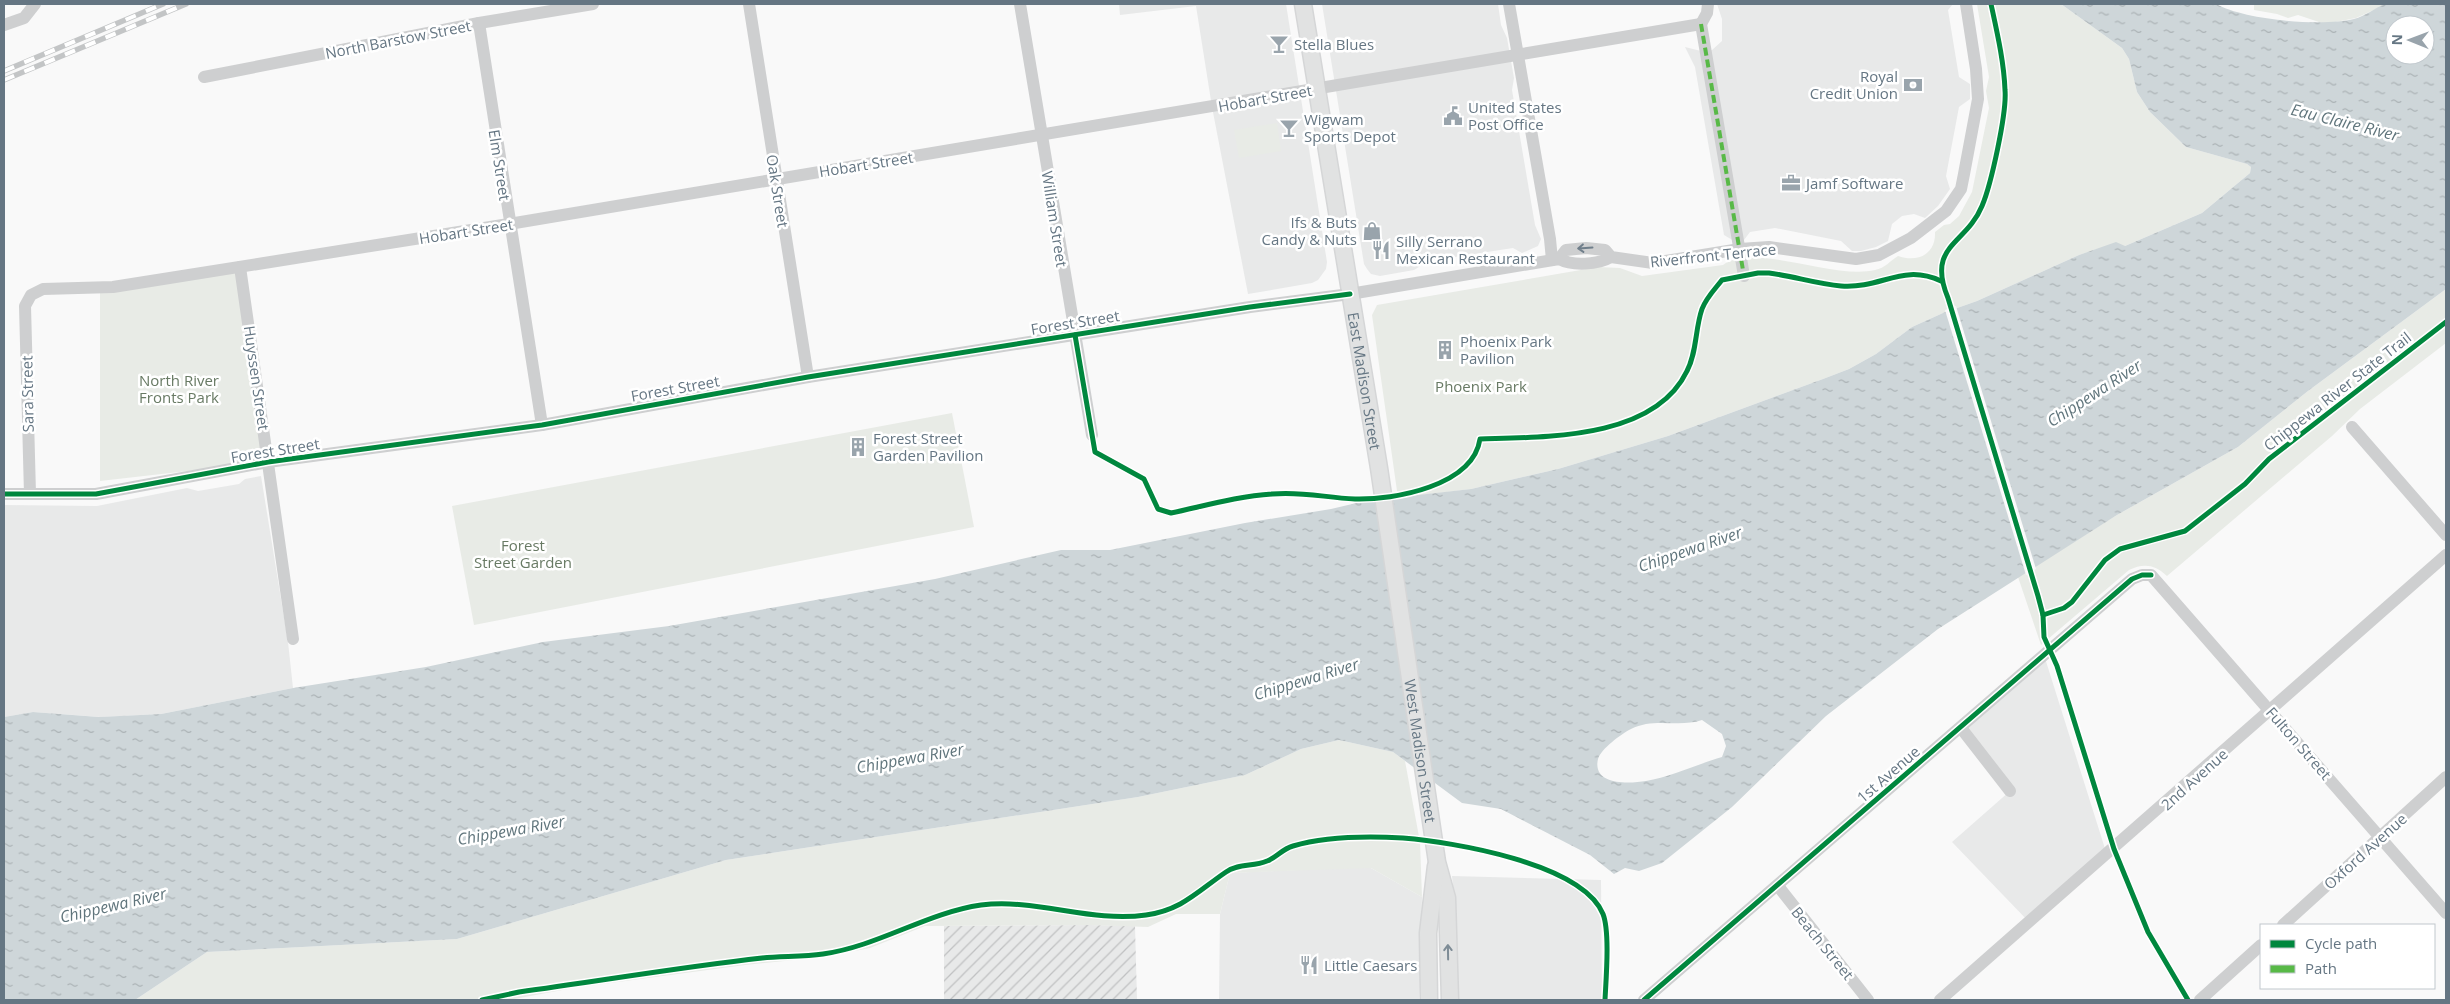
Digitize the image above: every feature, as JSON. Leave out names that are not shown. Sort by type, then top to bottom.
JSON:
[{"type":"main road","name":"East Madison Street","points":[[1303,4],[1379,468],[1404,640]]},
{"type":"main road","name":"West Madison Street","points":[[1404,640],[1437,862],[1447,898],[1450,1000]]},
{"type":"main road","name":"West Madison Street","points":[[1429,1000],[1429,926],[1437,862]]},
{"type":"street","points":[[4,25],[24,18],[35,4]]},
{"type":"street","name":"North Barstow Street","points":[[204,77],[479,23],[593,4]]},
{"type":"street","name":"Oak Street","points":[[748,4],[808,377]]},
{"type":"street","name":"William Street","points":[[1020,4],[1092,435]]},
{"type":"street","points":[[1509,4],[1555,260]]},
{"type":"street","points":[[1708,4],[1707,13],[1701,24],[1744,276]]},
{"type":"street","name":"Riverfront Terrace","points":[[1350,294],[1555,260],[1566,250],[1586,248],[1605,250],[1612,257],[1653,263],[1740,249],[1788,248],[1843,258],[1868,258],[1891,250],[1911,238],[1946,211],[1960,189],[1978,98],[1976,68],[1966,4]]},
{"type":"street","name":"Elm Street","points":[[479,23],[542,425]]},
{"type":"street","name":"Hobart Street","points":[[31,296],[43,288],[113,287],[240,267],[509,224],[1701,24]]},
{"type":"street","name":"Huyssen Street","points":[[240,267],[293,638]]},
{"type":"street","name":"Forest Street","points":[[4,494],[96,494],[268,462],[542,425],[808,377],[1250,307],[1350,294]]},
{"type":"street","name":"Sara Street","points":[[30,494],[25,306],[31,296]]},
{"type":"street","points":[[2352,427],[2446,535]]},
{"type":"street","name":"2nd Avenue","points":[[1940,1000],[2271,711],[2446,555]]},
{"type":"street","name":"Fulton Street","points":[[2151,575],[2446,913]]},
{"type":"street","name":"1st Avenue","points":[[1644,1000],[1961,728],[2132,578],[2151,575]]},
{"type":"street","points":[[1961,728],[2010,791]]},
{"type":"street","name":"Oxford Avenue","points":[[2284,924],[2446,777]]},
{"type":"street","name":"Beach Street","points":[[1778,886],[1868,1000]]},
{"type":"street","points":[[2200,1000],[2260,946]]},
{"type":"shaded area","points":[[1119,4],[1286,4],[1327,262],[1326,269],[1318,280],[1312,283],[1248,294],[1212,107],[1196,6],[1120,15]]},
{"type":"shaded area","points":[[1322,4],[1498,4],[1501,25],[1507,38],[1514,78],[1512,90],[1535,225],[1541,239],[1538,246],[1522,253],[1513,248],[1429,261],[1414,270],[1380,276],[1371,274],[1364,264]]},
{"type":"shaded area","points":[[1717,4],[1953,4],[1948,10],[1959,77],[1970,84],[1970,99],[1959,107],[1946,176],[1950,189],[1938,206],[1925,218],[1914,214],[1902,216],[1892,224],[1888,241],[1861,251],[1852,251],[1841,241],[1775,228],[1750,232],[1744,240],[1734,241],[1724,235],[1695,67],[1685,47],[1705,52],[1712,50],[1722,41],[1722,19]]},
{"type":"shaded area","points":[[261,476],[288,642],[293,688],[161,714],[100,717],[33,712],[4,717],[4,505],[97,506],[187,488],[198,491],[239,484],[245,479]]},
{"type":"shaded area","points":[[2044,655],[2107,855],[2030,923],[1952,842],[2010,791],[1961,728]]},
{"type":"shaded area","points":[[1371,868],[1422,897],[1419,1000],[1219,1000],[1220,914],[1230,873]]},
{"type":"shaded area","points":[[1452,876],[1601,880],[1602,1000],[1458,1000],[1456,915]]},
{"type":"shaded area","points":[[944,926],[1135,926],[1137,1000],[944,1000]]},
{"type":"green space","name":"Phoenix Park","points":[[1977,4],[2061,4],[2122,48],[2129,59],[2137,92],[2150,112],[2186,147],[2247,164],[2251,167],[2250,173],[2202,213],[2125,246],[2097,249],[2079,255],[1977,301],[1943,313],[1912,327],[1876,354],[1849,369],[1823,379],[1668,436],[1558,469],[1471,489],[1398,498],[1372,315],[1377,305],[1598,267],[1620,268],[1642,276],[1723,265],[1737,259],[1754,257],[1858,272],[1879,269],[1898,256],[1912,258],[1924,255],[1929,251],[1935,240],[1935,232],[1944,225],[1950,224],[1959,216],[1972,192],[1989,108],[1986,91],[1989,77]]},
{"type":"green space","points":[[2252,4],[2387,4],[2356,18],[2325,24],[2298,15],[2288,18],[2254,10],[2254,5]]},
{"type":"green space","points":[[1277,123],[1281,151],[1239,158],[1234,130]]},
{"type":"green space","name":"North River Fronts Park","points":[[240,267],[268,462],[100,481],[100,287]]},
{"type":"green space","points":[[2446,289],[2446,343],[2360,409],[2332,436],[2167,576],[2158,569],[2149,566],[2139,566],[2129,570],[2041,645],[2018,577],[2117,515],[2238,447],[2308,391]]},
{"type":"green space","name":"Forest Street Garden","points":[[952,413],[974,527],[474,625],[452,506]]},
{"type":"green space","points":[[1339,740],[1393,752],[1405,761],[1420,842],[1422,897],[1371,868],[1230,873],[1220,914],[1176,914],[1148,927],[1090,925],[925,926],[870,948],[824,957],[745,965],[573,988],[509,1000],[135,1000],[207,952],[457,939],[726,860],[1138,797],[1245,775],[1301,749]]},
{"type":"water","points":[[2391,3],[2446,4],[2446,289],[2308,391],[2238,447],[2117,515],[1938,629],[1826,716],[1732,807],[1662,863],[1639,871],[1625,868],[1614,874],[1590,855],[1501,809],[1462,803],[1393,752],[1339,740],[1301,749],[1245,775],[1138,797],[726,860],[457,939],[207,952],[135,1000],[4,1000],[4,717],[33,712],[99,717],[161,714],[293,688],[426,667],[543,642],[669,626],[935,579],[1061,550],[1110,550],[1365,501],[1471,489],[1558,469],[1668,436],[1849,369],[1876,354],[1912,327],[1977,301],[2079,255],[2116,242],[2125,246],[2202,213],[2250,173],[2251,167],[2247,164],[2186,147],[2150,112],[2137,92],[2129,59],[2122,48],[2061,4],[2216,4],[2229,10],[2264,18],[2284,21],[2323,22],[2354,19]],"holes":[[[1702,720],[1722,734],[1726,746],[1722,757],[1665,777],[1646,781],[1613,781],[1600,774],[1598,768],[1598,759],[1603,751],[1622,734],[1640,725],[1684,723]]]},
{"type":"pier","points":[[1956,306],[2036,569],[2026,575],[1945,310]]},
{"type":"railway","points":[[4,71],[163,4]]},
{"type":"railway","points":[[4,80],[186,4]]},
{"type":"marked path","points":[[1701,24],[1744,276]]},
{"type":"cycle path","points":[[1991,4],[2000,47],[2004,79],[2004,115],[1998,149],[1982,206],[1975,219],[1945,256],[1942,267],[1942,280],[2038,596],[2043,615],[2044,637],[2057,666],[2114,849],[2148,932],[2188,1000]]},
{"type":"cycle path","points":[[1075,335],[1095,452],[1144,479],[1158,509],[1171,513],[1259,495],[1294,493],[1371,499],[1410,493],[1448,479],[1463,468],[1474,455],[1480,439],[1565,435],[1595,430],[1624,422],[1650,410],[1671,394],[1687,371],[1693,356],[1702,309],[1708,297],[1722,280],[1758,273],[1769,273],[1841,286],[1868,284],[1903,275],[1927,276],[1941,281]]},
{"type":"cycle path","points":[[4,494],[96,494],[268,462],[542,425],[808,377],[1250,307],[1350,294]]},
{"type":"cycle path","name":"Chippewa River State Trail","points":[[2043,615],[2064,608],[2072,602],[2105,560],[2120,549],[2185,531],[2245,484],[2269,459],[2446,322]]},
{"type":"cycle path","points":[[1644,1000],[2132,579],[2142,575],[2151,575]]},
{"type":"cycle path","points":[[482,1000],[519,992],[701,966],[762,958],[823,954],[864,944],[941,915],[981,905],[1022,905],[1105,916],[1146,915],[1170,909],[1180,904],[1231,869],[1267,861],[1293,846],[1319,840],[1347,837],[1403,838],[1452,844],[1514,858],[1570,881],[1590,896],[1603,914],[1607,944],[1605,1000]]},
{"type":"place","name":"Stella Blues","points":[[1279,44]]},
{"type":"place","name":"Royal Credit Union","points":[[1913,85]]},
{"type":"place","name":"United States Post Office","points":[[1453,116]]},
{"type":"place","name":"Wigwam Sports Depot","points":[[1289,128]]},
{"type":"place","name":"Jamf Software","points":[[1791,183]]},
{"type":"place","name":"Ifs & Buts Candy & Nuts","points":[[1372,231]]},
{"type":"place","name":"Silly Serrano Mexican Restaurant","points":[[1381,250]]},
{"type":"place","name":"Phoenix Park Pavilion","points":[[1445,350]]},
{"type":"place","name":"Forest Street Garden Pavilion","points":[[858,447]]},
{"type":"place","name":"Little Caesars","points":[[1309,965]]},
{"type":"water label","name":"Eau Claire River","points":[[2345,122]]},
{"type":"water label","name":"Chippewa River","points":[[2094,393]]},
{"type":"water label","name":"Chippewa River","points":[[1690,549]]},
{"type":"water label","name":"Chippewa River","points":[[1306,679]]},
{"type":"water label","name":"Chippewa River","points":[[910,758]]},
{"type":"water label","name":"Chippewa River","points":[[511,830]]},
{"type":"water label","name":"Chippewa River","points":[[113,905]]}]
